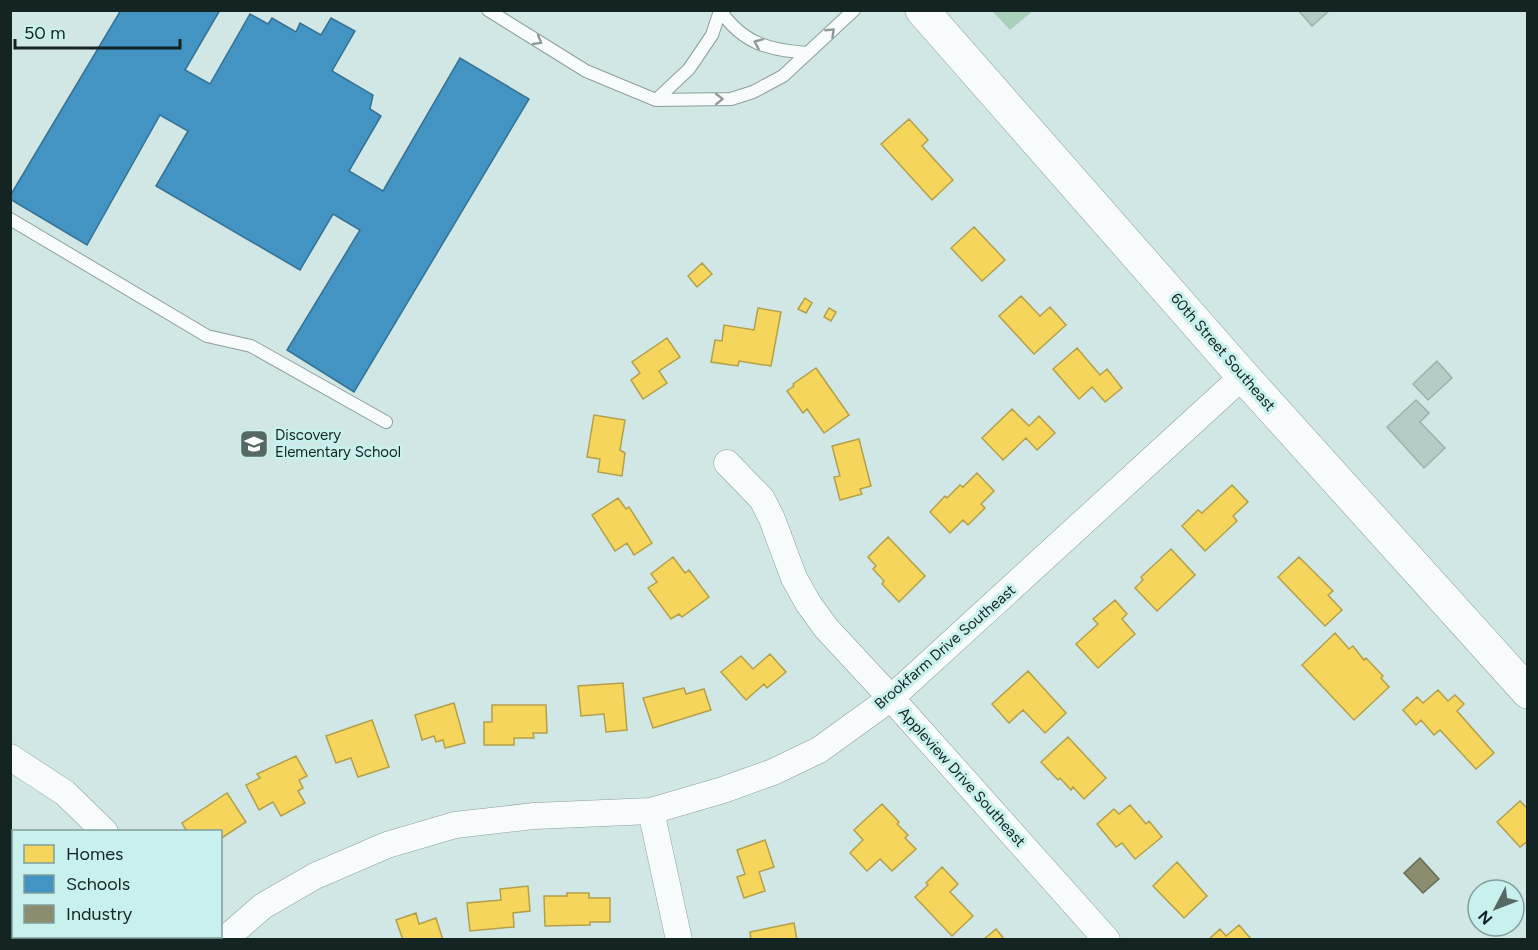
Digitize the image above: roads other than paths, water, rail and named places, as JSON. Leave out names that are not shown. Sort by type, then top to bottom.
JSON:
[{"type":"main road","name":"60th Street Southeast","points":[[922,10],[1243,376],[1527,692]]},
{"type":"street","name":"Brookfarm Drive Southeast","points":[[224,939],[263,906],[315,876],[387,845],[455,825],[534,816],[651,811],[723,790],[773,772],[819,750],[891,698],[1243,376]]},
{"type":"street","name":"Appleview Drive Southeast","points":[[726,463],[762,499],[794,578],[826,628],[1107,939]]},
{"type":"street","points":[[10,757],[65,793],[104,830]]},
{"type":"street","points":[[651,811],[679,939]]},
{"type":"lane","points":[[488,10],[586,71],[656,100],[731,99],[753,92],[783,76],[854,10]]},
{"type":"lane","points":[[656,100],[689,69],[712,35],[720,11]]},
{"type":"lane","points":[[720,11],[734,29],[753,42],[777,51],[808,53]]},
{"type":"lane","points":[[10,219],[207,336],[251,346],[386,422]]},
{"type":"place","name":"Discovery Elementary School","points":[[254,444]]}]
